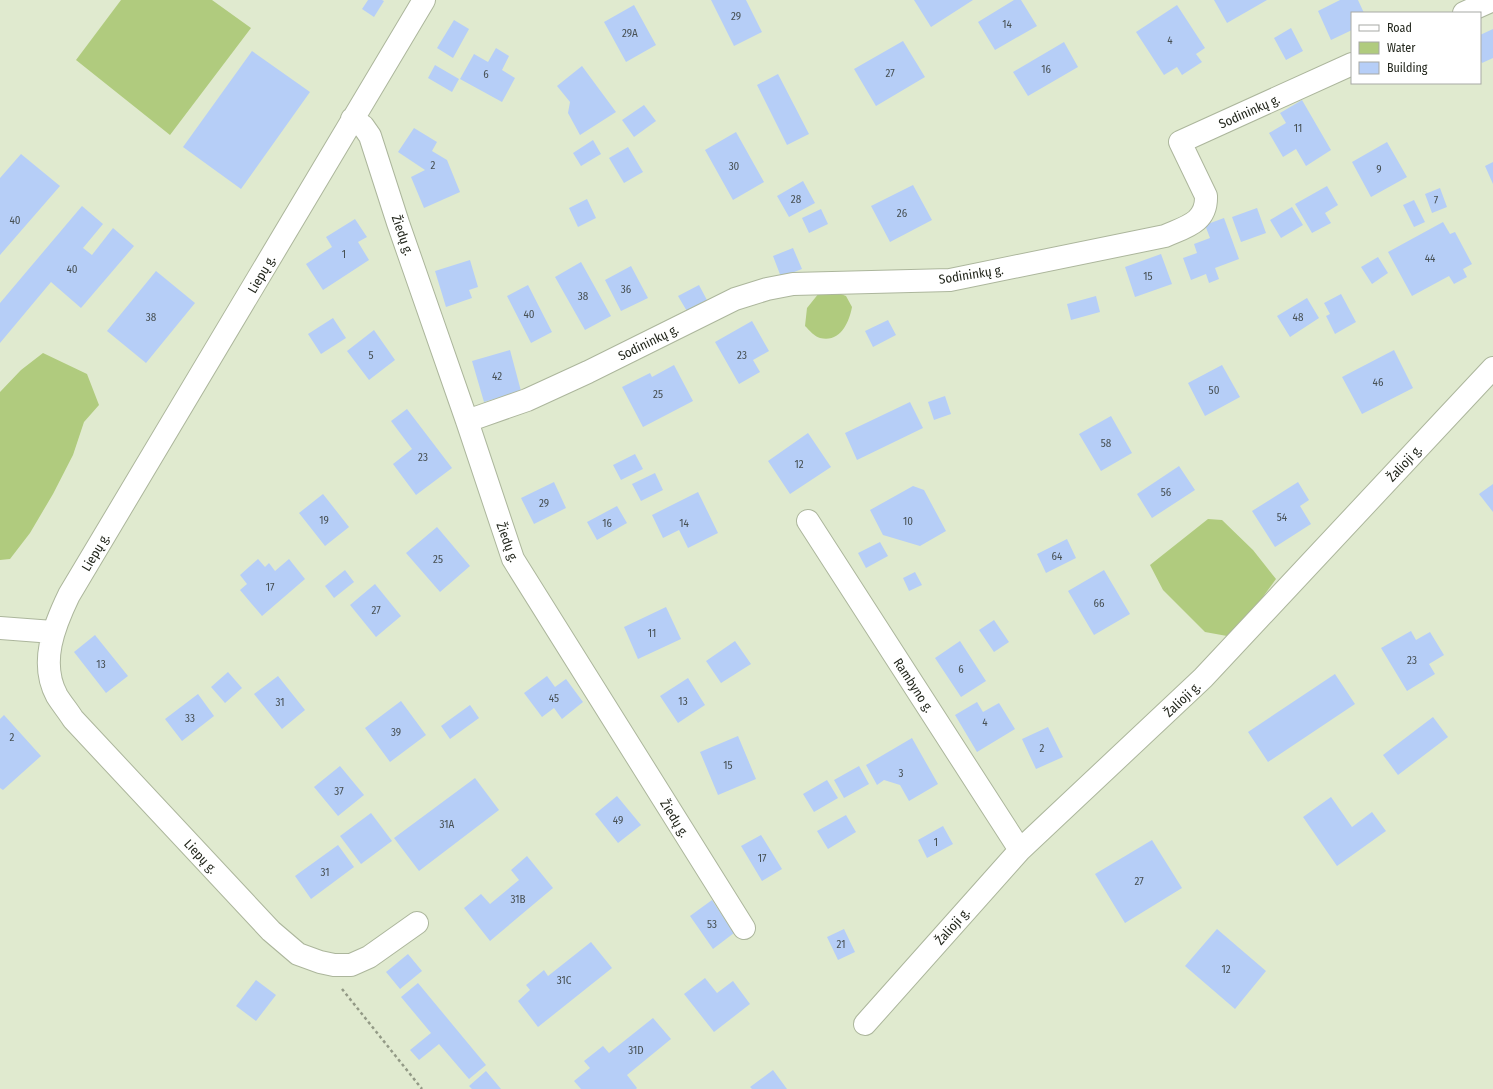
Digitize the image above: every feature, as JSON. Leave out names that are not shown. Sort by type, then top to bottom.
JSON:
[{"type":"street","name":"Liepų g.","points":[[417,923],[369,957],[351,965],[334,965],[320,962],[298,954],[271,931],[73,719],[57,695],[49,673],[49,652],[53,632],[59,615],[69,595],[424,0]]},
{"type":"street","points":[[1466,12],[1492,0]]},
{"type":"street","name":"Sodininkų g.","points":[[467,420],[527,400],[588,372],[735,299],[767,289],[793,284],[950,280],[1165,236],[1197,221],[1203,214],[1206,206],[1206,196],[1180,142],[1351,64]]},
{"type":"street","name":"Žiedų g.","points":[[352,119],[363,126],[370,136],[398,223],[467,420],[513,559],[744,928]]},
{"type":"street","name":"Žalioji g.","points":[[865,1024],[1020,850],[1203,678],[1493,368]]},
{"type":"street","name":"Rambyno g.","points":[[808,521],[1020,850]]},
{"type":"street","points":[[0,628],[53,632]]},
{"type":"path","points":[[320,962],[422,1089]]},
{"type":"water","points":[[121,0],[212,0],[251,28],[170,135],[76,60]]},
{"type":"water","points":[[833,291],[846,296],[852,307],[851,313],[846,325],[838,335],[827,339],[820,338],[814,335],[805,326],[807,308],[819,293]]},
{"type":"water","points":[[43,353],[87,374],[99,405],[84,422],[73,455],[53,494],[30,533],[10,559],[0,560],[0,392],[21,370]]},
{"type":"water","points":[[1208,519],[1222,520],[1253,550],[1276,579],[1254,609],[1227,636],[1205,632],[1163,590],[1150,565]]},
{"type":"building","points":[[368,0],[384,1],[374,17],[362,9]]},
{"type":"building","points":[[711,0],[746,0],[762,32],[734,46]]},
{"type":"building","points":[[914,0],[973,0],[931,27]]},
{"type":"building","points":[[1014,0],[1021,0],[1037,26],[995,50],[978,22]]},
{"type":"building","points":[[1214,0],[1267,0],[1227,23]]},
{"type":"building","points":[[1340,0],[1358,0],[1364,12],[1351,12],[1351,30],[1331,40],[1318,11]]},
{"type":"building","points":[[634,5],[656,45],[626,62],[604,22]]},
{"type":"building","points":[[1177,5],[1205,48],[1196,54],[1202,62],[1182,75],[1177,67],[1164,75],[1136,32]]},
{"type":"building","points":[[454,20],[469,29],[453,58],[437,48]]},
{"type":"building","points":[[1291,28],[1303,51],[1286,60],[1274,38]]},
{"type":"building","points":[[1493,29],[1493,58],[1482,63],[1481,61],[1481,35]]},
{"type":"building","points":[[903,41],[925,77],[876,106],[854,69]]},
{"type":"building","points":[[1064,42],[1078,67],[1028,96],[1013,72]]},
{"type":"building","points":[[496,48],[509,56],[502,70],[515,78],[502,102],[460,79],[474,54],[488,62]]},
{"type":"building","points":[[252,51],[310,92],[241,189],[183,147]]},
{"type":"building","points":[[435,65],[459,79],[452,92],[428,78]]},
{"type":"building","points":[[582,66],[616,112],[580,135],[568,113],[570,102],[557,86]]},
{"type":"building","points":[[778,74],[809,134],[787,145],[757,85]]},
{"type":"building","points":[[1302,100],[1331,150],[1306,166],[1296,149],[1283,157],[1269,133],[1286,123],[1280,113]]},
{"type":"building","points":[[644,105],[656,121],[634,137],[622,120]]},
{"type":"building","points":[[414,128],[437,142],[432,151],[447,160],[460,192],[424,208],[411,177],[425,170],[398,152]]},
{"type":"building","points":[[736,132],[764,182],[733,200],[705,150]]},
{"type":"building","points":[[593,140],[601,154],[581,166],[573,153]]},
{"type":"building","points":[[1387,142],[1407,177],[1371,197],[1352,162]]},
{"type":"building","points":[[628,147],[643,172],[624,183],[609,158]]},
{"type":"building","points":[[21,154],[60,186],[0,255],[0,178]]},
{"type":"building","points":[[1493,162],[1493,184],[1485,166]]},
{"type":"building","points":[[803,181],[815,203],[789,217],[777,196]]},
{"type":"building","points":[[913,185],[932,220],[890,242],[871,206]]},
{"type":"building","points":[[1327,186],[1338,205],[1325,213],[1331,223],[1312,233],[1295,204]]},
{"type":"building","points":[[1440,188],[1447,207],[1432,213],[1425,194]]},
{"type":"building","points":[[587,199],[596,218],[578,227],[569,208]]},
{"type":"building","points":[[1414,200],[1425,222],[1414,227],[1403,205]]},
{"type":"building","points":[[82,206],[103,224],[83,248],[92,255],[113,228],[134,246],[81,308],[51,282],[0,343],[0,303]]},
{"type":"building","points":[[1292,207],[1303,225],[1281,238],[1270,220]]},
{"type":"building","points":[[1257,208],[1266,233],[1241,242],[1232,217]]},
{"type":"building","points":[[821,209],[828,224],[809,233],[802,218]]},
{"type":"building","points":[[1224,218],[1239,259],[1215,268],[1219,279],[1209,283],[1206,274],[1191,280],[1183,258],[1197,253],[1194,244],[1210,238],[1205,225]]},
{"type":"building","points":[[355,219],[367,237],[358,242],[369,260],[323,290],[306,264],[332,247],[326,237]]},
{"type":"building","points":[[1443,222],[1450,234],[1455,232],[1472,264],[1463,269],[1467,277],[1454,284],[1449,276],[1412,296],[1388,252]]},
{"type":"building","points":[[793,248],[802,269],[781,277],[773,256]]},
{"type":"building","points":[[1161,254],[1172,284],[1135,297],[1125,267]]},
{"type":"building","points":[[1378,257],[1388,273],[1372,284],[1361,267]]},
{"type":"building","points":[[470,260],[478,287],[469,290],[472,298],[446,307],[435,271]]},
{"type":"building","points":[[581,262],[611,316],[585,330],[555,277]]},
{"type":"building","points":[[631,266],[648,298],[621,311],[605,280]]},
{"type":"building","points":[[156,271],[195,303],[146,363],[107,331]]},
{"type":"building","points":[[528,285],[552,332],[531,343],[507,296]]},
{"type":"building","points":[[699,285],[708,302],[688,313],[678,296]]},
{"type":"building","points":[[1341,294],[1356,322],[1335,334],[1326,316],[1330,314],[1324,303]]},
{"type":"building","points":[[1096,296],[1100,312],[1071,320],[1067,304]]},
{"type":"building","points":[[1307,298],[1319,318],[1290,337],[1277,316]]},
{"type":"building","points":[[333,318],[346,338],[321,354],[308,334]]},
{"type":"building","points":[[888,320],[896,335],[873,347],[865,331]]},
{"type":"building","points":[[752,321],[769,351],[753,360],[760,372],[739,384],[715,342]]},
{"type":"building","points":[[374,330],[395,360],[369,380],[347,351]]},
{"type":"building","points":[[510,350],[521,391],[484,402],[472,361]]},
{"type":"building","points":[[1394,350],[1413,388],[1362,414],[1342,377]]},
{"type":"building","points":[[674,365],[693,401],[643,427],[622,387],[650,373],[652,377]]},
{"type":"building","points":[[1222,365],[1240,397],[1205,416],[1188,383]]},
{"type":"building","points":[[945,396],[951,414],[934,420],[928,402]]},
{"type":"building","points":[[910,402],[923,428],[857,460],[845,433]]},
{"type":"building","points":[[407,409],[452,468],[416,495],[393,464],[412,449],[391,421]]},
{"type":"building","points":[[1111,416],[1132,453],[1101,471],[1079,434]]},
{"type":"building","points":[[808,433],[831,467],[790,494],[768,461]]},
{"type":"building","points":[[635,454],[643,469],[621,480],[613,465]]},
{"type":"building","points":[[1179,466],[1195,490],[1152,518],[1137,494]]},
{"type":"building","points":[[655,473],[663,490],[641,501],[632,484]]},
{"type":"building","points":[[554,482],[566,508],[534,524],[521,498]]},
{"type":"building","points":[[1298,482],[1309,500],[1300,506],[1311,524],[1275,547],[1252,511]]},
{"type":"building","points":[[1493,484],[1493,512],[1479,494]]},
{"type":"building","points":[[913,486],[924,490],[946,531],[920,546],[883,535],[870,510]]},
{"type":"building","points":[[698,492],[718,533],[688,548],[679,530],[663,538],[652,515]]},
{"type":"building","points":[[323,494],[349,527],[325,546],[299,513]]},
{"type":"building","points":[[617,506],[627,523],[597,540],[587,522]]},
{"type":"building","points":[[437,527],[470,566],[440,592],[406,553]]},
{"type":"building","points":[[1067,539],[1076,558],[1046,573],[1037,554]]},
{"type":"building","points":[[880,542],[888,556],[866,568],[858,553]]},
{"type":"building","points":[[258,559],[265,567],[269,563],[275,571],[289,559],[305,579],[262,616],[240,590],[247,584],[240,575]]},
{"type":"building","points":[[345,570],[354,582],[334,598],[325,586]]},
{"type":"building","points":[[1104,570],[1130,614],[1094,635],[1068,591]]},
{"type":"building","points":[[915,572],[922,585],[909,591],[903,578]]},
{"type":"building","points":[[375,584],[401,616],[376,637],[350,605]]},
{"type":"building","points":[[666,607],[681,639],[638,659],[624,627]]},
{"type":"building","points":[[994,620],[1009,642],[994,652],[979,630]]},
{"type":"building","points":[[1411,631],[1416,640],[1430,632],[1444,655],[1429,664],[1435,674],[1407,691],[1381,648]]},
{"type":"building","points":[[95,635],[128,676],[106,693],[74,652]]},
{"type":"building","points":[[735,641],[751,664],[721,683],[706,661]]},
{"type":"building","points":[[960,641],[986,681],[961,697],[935,658]]},
{"type":"building","points":[[228,672],[242,688],[225,703],[211,687]]},
{"type":"building","points":[[1335,674],[1355,704],[1268,762],[1248,732]]},
{"type":"building","points":[[278,676],[305,710],[282,729],[254,694]]},
{"type":"building","points":[[547,676],[555,687],[566,679],[583,702],[562,719],[554,708],[542,717],[524,693]]},
{"type":"building","points":[[688,678],[705,705],[678,723],[660,696]]},
{"type":"building","points":[[198,694],[214,716],[182,741],[165,719]]},
{"type":"building","points":[[401,701],[426,735],[390,762],[365,728]]},
{"type":"building","points":[[977,702],[983,712],[999,703],[1015,729],[977,752],[955,715]]},
{"type":"building","points":[[470,705],[479,718],[450,739],[441,726]]},
{"type":"building","points":[[4,715],[41,756],[3,790],[0,788],[0,719]]},
{"type":"building","points":[[1433,717],[1448,737],[1398,775],[1383,755]]},
{"type":"building","points":[[1048,727],[1063,757],[1036,769],[1022,739]]},
{"type":"building","points":[[738,736],[756,779],[718,795],[700,752]]},
{"type":"building","points":[[912,738],[938,784],[909,801],[900,785],[884,780],[877,785],[866,765]]},
{"type":"building","points":[[340,766],[364,795],[338,816],[314,787]]},
{"type":"building","points":[[859,766],[869,784],[844,798],[834,780]]},
{"type":"building","points":[[475,778],[499,810],[419,871],[394,838]]},
{"type":"building","points":[[827,780],[838,798],[814,812],[803,794]]},
{"type":"building","points":[[617,796],[641,825],[618,843],[595,814]]},
{"type":"building","points":[[1331,797],[1352,827],[1372,812],[1386,831],[1337,866],[1303,817]]},
{"type":"building","points":[[371,813],[392,841],[361,864],[340,836]]},
{"type":"building","points":[[846,815],[856,832],[828,849],[817,831]]},
{"type":"building","points":[[943,826],[953,844],[927,858],[918,840]]},
{"type":"building","points":[[761,835],[782,869],[762,881],[741,846]]},
{"type":"building","points":[[1152,840],[1182,888],[1125,923],[1095,874]]},
{"type":"building","points":[[338,845],[354,867],[311,899],[295,876]]},
{"type":"building","points":[[527,856],[553,888],[490,941],[464,908],[481,894],[490,904],[519,880],[511,870]]},
{"type":"building","points":[[712,900],[734,933],[713,949],[690,916]]},
{"type":"building","points":[[844,929],[855,952],[838,960],[827,937]]},
{"type":"building","points":[[1217,929],[1266,971],[1235,1009],[1185,966]]},
{"type":"building","points":[[591,942],[612,968],[538,1027],[518,1001],[530,990],[526,985],[544,970],[548,976]]},
{"type":"building","points":[[408,954],[422,971],[400,989],[386,972]]},
{"type":"building","points":[[705,978],[717,993],[733,981],[750,1004],[714,1032],[684,994]]},
{"type":"building","points":[[256,980],[276,995],[256,1021],[236,1006]]},
{"type":"building","points":[[418,983],[486,1065],[469,1079],[439,1044],[419,1060],[410,1050],[431,1033],[401,997]]},
{"type":"building","points":[[653,1018],[671,1039],[627,1075],[637,1088],[636,1089],[581,1089],[574,1081],[590,1068],[584,1061],[603,1046],[609,1053]]},
{"type":"building","points":[[773,1070],[787,1089],[752,1089],[750,1087]]},
{"type":"building","points":[[486,1071],[501,1089],[472,1089],[469,1086]]}]
